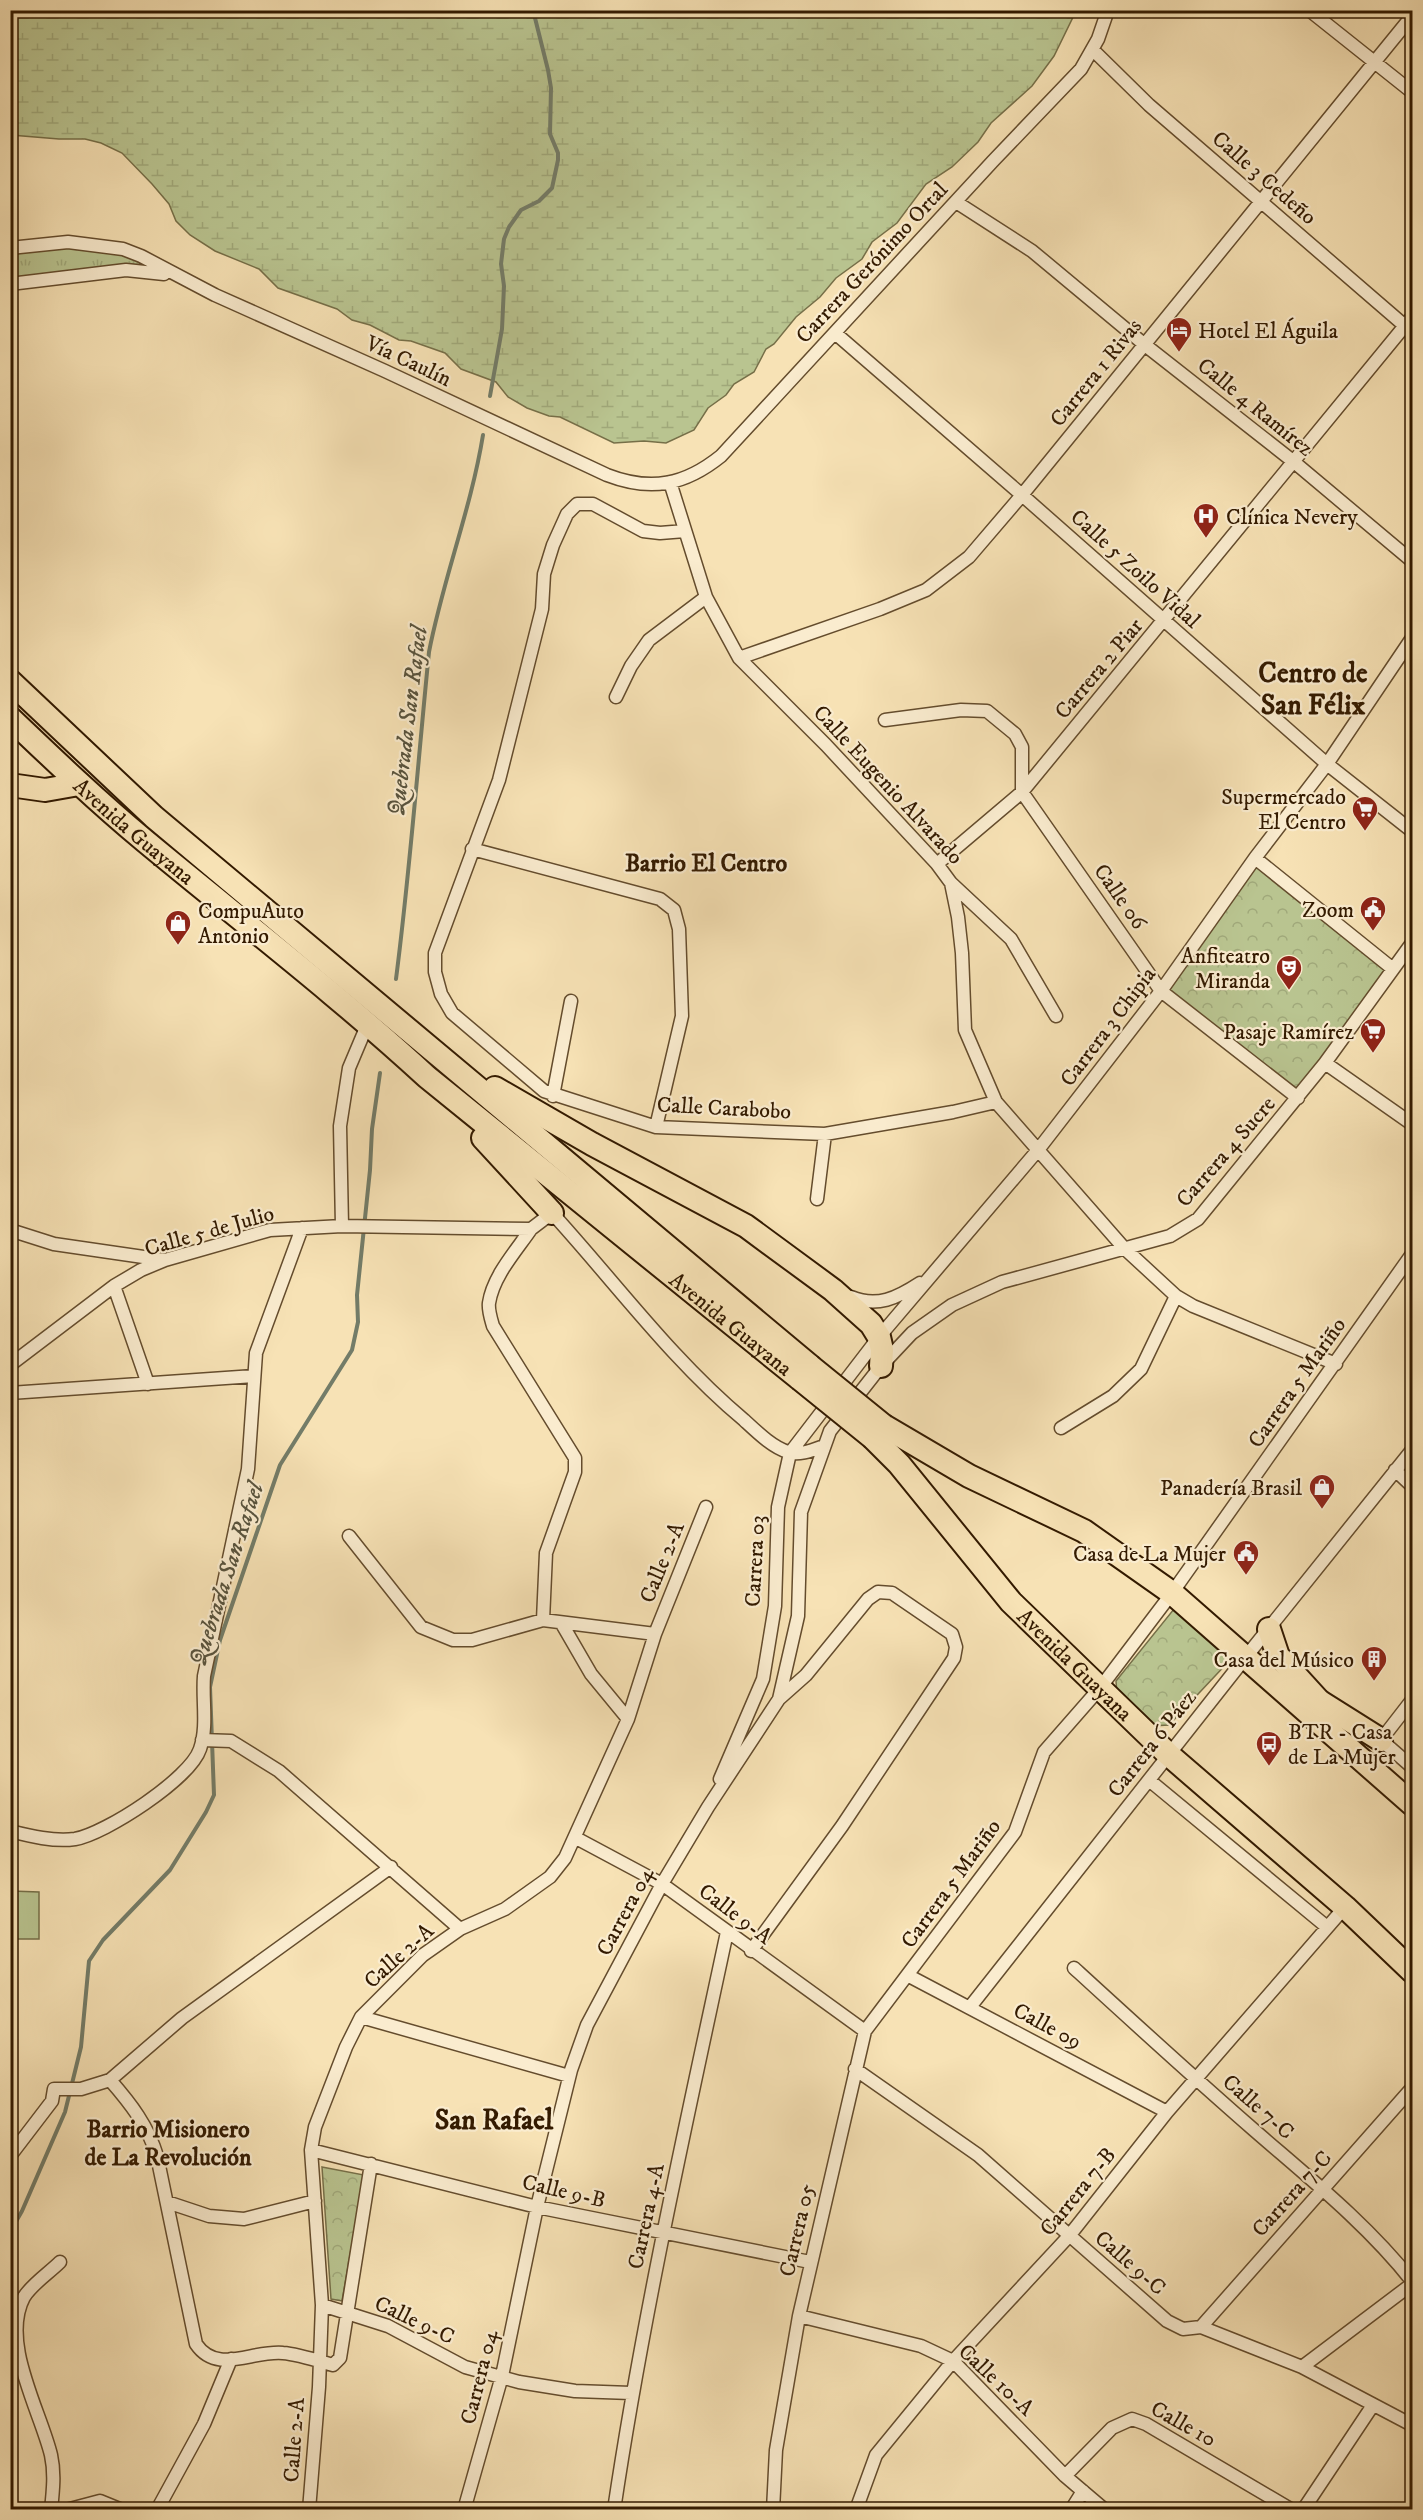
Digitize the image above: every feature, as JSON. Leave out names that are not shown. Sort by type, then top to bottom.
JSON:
[{"type":"highway","name":"Avenida Guayana","points":[[10,681],[154,818],[441,1057],[805,1373]]},
{"type":"highway","name":"Avenida Guayana","points":[[10,718],[79,784],[368,1023],[427,1077],[878,1432],[1084,1531],[1172,1593],[1413,1804]]},
{"type":"highway","points":[[10,785],[45,790],[79,784]]},
{"type":"highway","points":[[441,1057],[584,1140],[746,1226],[833,1290],[871,1324],[879,1337],[882,1366]]},
{"type":"highway","points":[[427,1077],[552,1213]]},
{"type":"highway","name":"Avenida Guayana","points":[[878,1432],[899,1464],[1011,1602],[1168,1755],[1345,1907],[1413,1971]]},
{"type":"highway","points":[[1269,1629],[1278,1656],[1319,1701],[1341,1741]]},
{"type":"highway","points":[[1277,1684],[1319,1701],[1382,1740]]},
{"type":"street","name":"Carrera Gerónimo Ortal","points":[[624,482],[646,485],[670,482],[694,475],[721,456],[1081,69],[1104,26],[1108,10]]},
{"type":"street","points":[[1309,10],[1413,92]]},
{"type":"street","name":"Carrera 1 Rivas","points":[[739,658],[880,609],[926,590],[969,557],[1413,16]]},
{"type":"street","name":"Calle 3 Cedeño","points":[[1093,50],[1149,105],[1410,325]]},
{"type":"street","name":"Calle 4 Ramírez","points":[[956,202],[1032,250],[1145,345],[1413,561]]},
{"type":"street","name":"Vía Caulín","points":[[10,248],[68,242],[106,245],[141,256],[177,276],[624,482]]},
{"type":"street","name":"Vía Caulín","points":[[10,284],[126,270],[147,270],[177,276]]},
{"type":"street","name":"Carrera 2 Piar","points":[[937,864],[1022,792],[1293,462],[1410,325]]},
{"type":"street","name":"Calle 5 Zoilo Vidal","points":[[835,333],[1326,764],[1413,831]]},
{"type":"street","name":"Calle Eugenio Alvarado","points":[[670,482],[706,597],[739,658],[826,745],[937,864],[951,883],[962,952],[965,1030],[996,1102],[1124,1248],[1176,1296],[1193,1306],[1336,1364]]},
{"type":"street","points":[[656,1127],[682,1017],[679,929],[674,910],[660,899],[472,849],[499,780],[542,609],[544,574],[553,545],[567,514],[577,504],[592,504],[643,531],[660,533],[685,531]]},
{"type":"street","points":[[616,697],[631,666],[649,640],[706,597]]},
{"type":"street","name":"Carrera 3 Chipia","points":[[879,1337],[1038,1150],[1161,992],[1255,858],[1326,764],[1413,638]]},
{"type":"street","points":[[885,720],[961,710],[987,711],[1015,734],[1022,747],[1022,792]]},
{"type":"street","name":"Calle 06","points":[[1022,792],[1161,992],[1298,1098]]},
{"type":"street","name":"Calle Carabobo","points":[[472,849],[435,953],[435,972],[441,994],[452,1013],[543,1091],[553,1096],[656,1127],[825,1134],[953,1112],[996,1102]]},
{"type":"street","points":[[1255,858],[1393,969]]},
{"type":"street","points":[[951,883],[1011,939],[1056,1016]]},
{"type":"street","name":"Carrera 4 Sucre","points":[[882,1366],[912,1333],[952,1305],[1002,1282],[1170,1236],[1198,1219],[1298,1098],[1413,943]]},
{"type":"street","points":[[553,1096],[571,1001]]},
{"type":"street","points":[[348,1226],[340,1126],[349,1068],[368,1023]]},
{"type":"street","points":[[1325,1063],[1413,1124]]},
{"type":"street","points":[[817,1199],[825,1134]]},
{"type":"street","points":[[543,1620],[546,1553],[575,1472],[575,1458],[493,1326],[488,1305],[495,1285],[531,1229],[552,1213],[661,1338],[723,1403],[770,1442],[790,1453],[806,1452],[824,1446]]},
{"type":"street","name":"Calle 5 de Julio","points":[[10,1365],[114,1286],[141,1270],[165,1260],[270,1230],[348,1226],[531,1229]]},
{"type":"street","points":[[10,1831],[38,1837],[75,1839],[115,1822],[155,1797],[194,1761],[206,1739],[204,1676],[248,1469],[256,1353],[302,1228]]},
{"type":"street","points":[[10,1230],[54,1244],[165,1260]]},
{"type":"street","name":"Carrera 5 Mariño","points":[[909,1976],[1015,1832],[1044,1752],[1100,1688],[1172,1593],[1413,1254]]},
{"type":"street","points":[[833,1290],[864,1302],[882,1303],[903,1295],[936,1272]]},
{"type":"street","points":[[114,1286],[148,1384]]},
{"type":"street","points":[[1061,1428],[1113,1396],[1140,1369],[1176,1296]]},
{"type":"street","name":"Carrera 03","points":[[708,1806],[764,1679],[775,1606],[778,1507],[790,1453],[879,1337]]},
{"type":"street","name":"Carrera 04","points":[[464,2510],[502,2376],[537,2207],[569,2076],[587,2025],[662,1884],[708,1806],[779,1699],[798,1616],[801,1512],[830,1431],[882,1366]]},
{"type":"street","points":[[10,1393],[255,1376]]},
{"type":"street","name":"Carrera 6 Páez","points":[[970,2007],[1245,1658],[1413,1450]]},
{"type":"street","points":[[1395,1470],[1413,1486]]},
{"type":"street","name":"Calle 2-A","points":[[309,2510],[322,2306],[311,2150],[315,2127],[346,2047],[361,2017],[423,1955],[460,1929],[505,1909],[550,1877],[565,1858],[628,1719],[655,1634],[706,1507]]},
{"type":"street","points":[[349,1536],[421,1627],[438,1636],[453,1640],[472,1640],[543,1620],[655,1634]]},
{"type":"street","points":[[751,1951],[842,1826],[954,1658],[956,1647],[952,1634],[892,1593],[878,1592],[868,1599],[806,1675],[779,1699]]},
{"type":"street","points":[[562,1624],[591,1674],[628,1719]]},
{"type":"street","points":[[1413,1700],[1382,1740],[1413,1767]]},
{"type":"street","points":[[206,1739],[231,1741],[279,1770],[460,1929]]},
{"type":"street","points":[[1149,1780],[1327,1928]]},
{"type":"street","name":"Calle 9-A","points":[[576,1838],[662,1884],[751,1951],[865,2031]]},
{"type":"street","points":[[10,2156],[52,2101],[54,2089],[81,2089],[110,2080],[182,2018],[391,1867]]},
{"type":"street","name":"Carrera 7-B","points":[[856,2510],[876,2455],[952,2361],[1069,2236],[1167,2112],[1345,1907]]},
{"type":"street","name":"Carrera 4-A","points":[[614,2510],[631,2393],[662,2233],[727,1932]]},
{"type":"street","name":"Calle 7-C","points":[[1074,1968],[1322,2189],[1392,2255],[1413,2282]]},
{"type":"street","name":"Calle 09","points":[[909,1976],[1167,2112]]},
{"type":"street","name":"Carrera 05","points":[[773,2510],[776,2450],[799,2316],[855,2070],[865,2031],[909,1976]]},
{"type":"street","points":[[361,2017],[569,2076]]},
{"type":"street","name":"Calle 9-C","points":[[855,2070],[978,2155],[1167,2321],[1183,2328],[1201,2327],[1302,2367],[1413,2425]]},
{"type":"street","points":[[110,2080],[133,2106],[150,2135],[167,2202],[196,2344],[203,2354],[214,2359],[283,2353],[333,2365],[340,2358],[371,2164]]},
{"type":"street","name":"Carrera 7-C","points":[[1201,2327],[1413,2088]]},
{"type":"street","name":"Calle 9-B","points":[[311,2150],[537,2207],[810,2262]]},
{"type":"street","points":[[167,2202],[209,2216],[244,2219],[315,2201]]},
{"type":"street","points":[[51,2510],[54,2485],[51,2456],[20,2365],[15,2330],[17,2313],[24,2297],[60,2262]]},
{"type":"street","points":[[1302,2367],[1413,2282]]},
{"type":"street","name":"Calle 9-C","points":[[322,2306],[349,2312],[388,2326],[465,2367],[519,2382],[575,2391],[631,2393]]},
{"type":"street","name":"Calle 10-A","points":[[799,2316],[921,2346],[952,2361],[1065,2476],[1105,2510]]},
{"type":"street","points":[[157,2510],[204,2424],[231,2359]]},
{"type":"street","points":[[1303,2510],[1373,2405]]},
{"type":"street","name":"Calle 10","points":[[1065,2476],[1112,2428],[1131,2419],[1146,2424],[1292,2510]]},
{"type":"street","points":[[1071,2510],[1083,2491]]},
{"type":"street","points":[[66,2510],[100,2501],[122,2510]]},
{"type":"green space","points":[[11,10],[1076,11],[1054,56],[1032,86],[991,123],[978,142],[952,167],[926,184],[897,223],[872,242],[862,259],[836,278],[820,297],[796,317],[774,344],[766,349],[754,372],[734,384],[726,395],[708,408],[694,430],[666,443],[644,441],[614,443],[560,417],[549,416],[527,408],[508,397],[496,382],[461,369],[445,353],[411,341],[399,340],[370,325],[352,320],[337,309],[278,288],[259,269],[215,251],[190,235],[176,221],[169,204],[122,153],[101,143],[85,139],[11,135]]},
{"type":"green space","points":[[106,245],[177,276],[148,270],[11,282],[10,248]]},
{"type":"green space","points":[[1256,864],[1387,970],[1297,1092],[1168,991]]},
{"type":"green space","points":[[1174,1609],[1230,1660],[1169,1725],[1151,1726],[1117,1694],[1116,1681]]},
{"type":"green space","points":[[11,1891],[39,1892],[39,1939],[11,1939]]},
{"type":"green space","points":[[322,2167],[364,2175],[342,2301],[331,2299]]},
{"type":"waterway","name":"Quebrada San Rafael","points":[[490,396],[502,329],[504,286],[501,264],[504,239],[521,210],[539,201],[552,188],[558,160],[558,153],[550,134],[551,88],[533,10]]},
{"type":"waterway","name":"Quebrada San Rafael","points":[[396,979],[429,652],[478,463],[483,435]]},
{"type":"waterway","name":"Quebrada San Rafael","points":[[10,2232],[22,2211],[65,2112],[81,2047],[89,1961],[103,1940],[170,1870],[214,1795],[210,1687],[220,1640],[280,1465],[352,1350],[358,1322],[357,1295],[372,1129],[380,1073]]},
{"type":"place","name":"Hotel El Águila","points":[[1179,353]]},
{"type":"place","name":"Clínica Nevery","points":[[1206,539]]},
{"type":"place","name":"Supermercado El Centro","points":[[1365,832]]},
{"type":"place","name":"Zoom","points":[[1373,932]]},
{"type":"place","name":"CompuAuto Antonio","points":[[178,946]]},
{"type":"place","name":"Anfiteatro Miranda","points":[[1289,991]]},
{"type":"place","name":"Pasaje Ramírez","points":[[1373,1054]]},
{"type":"place","name":"Panadería Brasil","points":[[1322,1510]]},
{"type":"place","name":"Casa de La Mujer","points":[[1246,1576]]},
{"type":"place","name":"Casa del Músico","points":[[1374,1682]]},
{"type":"place","name":"BTR - Casa de La Mujer","points":[[1269,1767]]},
{"type":"district","name":"Centro de San Félix","points":[[1313,688]]},
{"type":"district","name":"Barrio El Centro","points":[[706,863]]},
{"type":"district","name":"San Rafael","points":[[494,2119]]},
{"type":"district","name":"Barrio Misionero de La Revolución","points":[[168,2143]]}]
